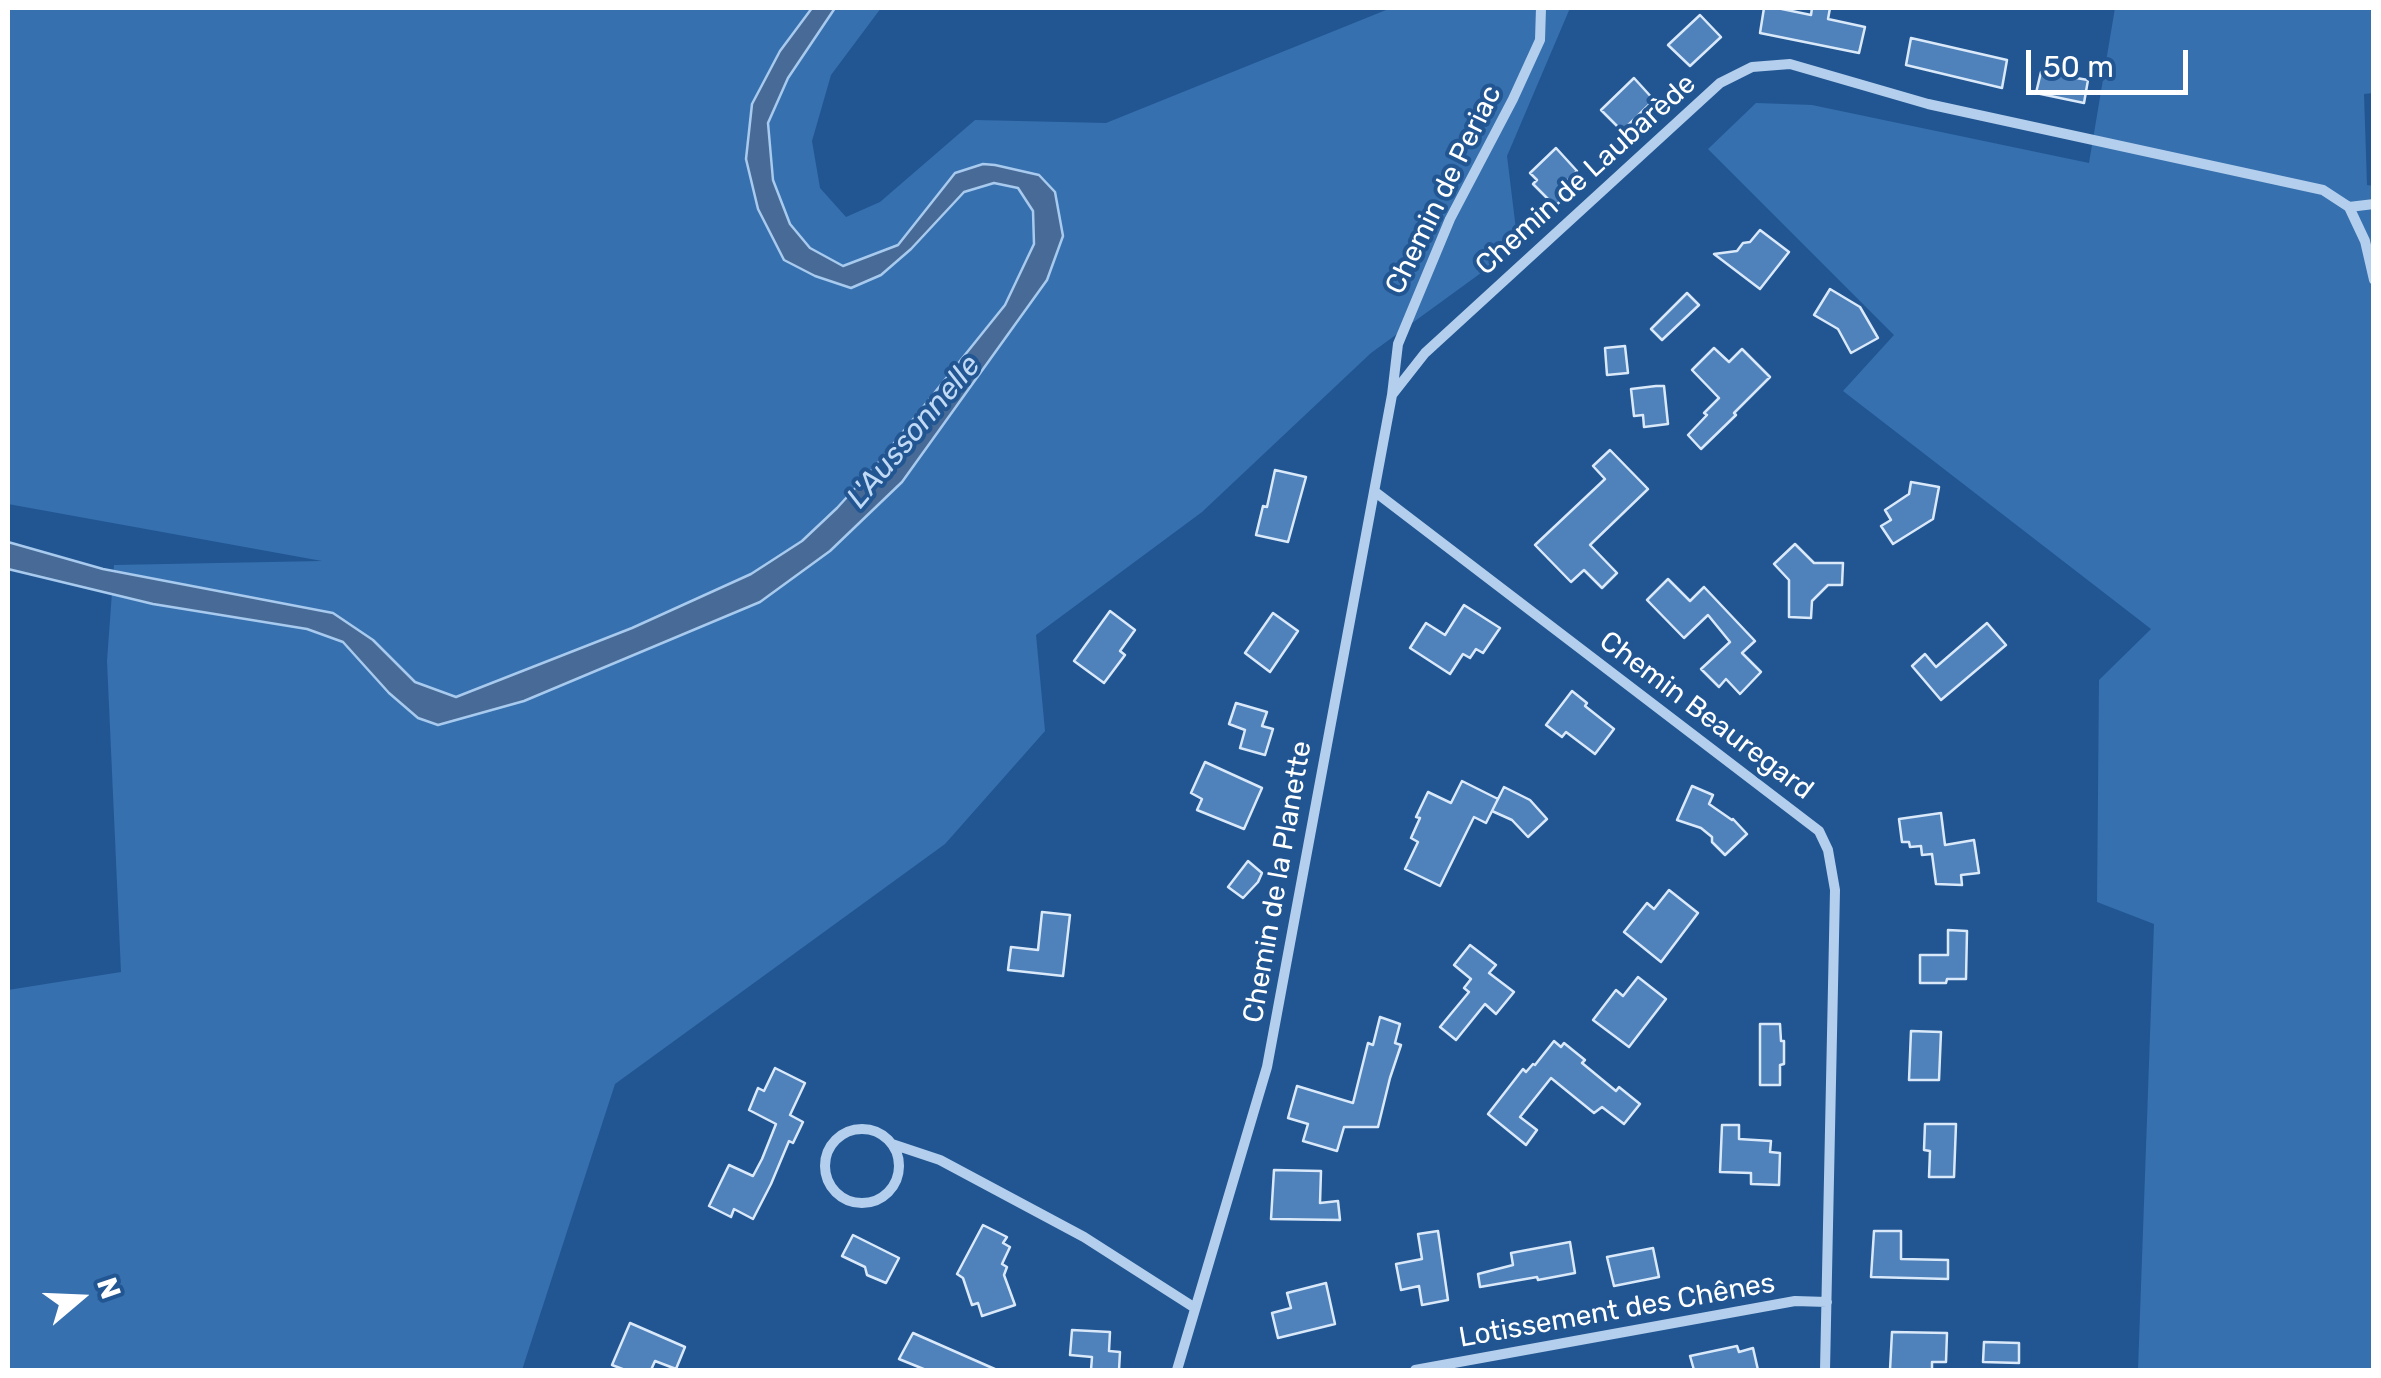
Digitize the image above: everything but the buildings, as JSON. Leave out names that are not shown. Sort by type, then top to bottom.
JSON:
[{"type":"street","name":"Chemin de Periac","points":[[1392,395],[1398,344],[1450,218],[1540,40],[1542,8]]},
{"type":"street","name":"Chemin de Laubarède","points":[[1392,395],[1425,353],[1720,83],[1752,67],[1790,64],[1928,104],[2323,190],[2350,207]]},
{"type":"street","points":[[2374,204],[2350,207],[2365,241],[2374,280]]},
{"type":"street","name":"Chemin de la Planette","points":[[1177,1370],[1267,1067],[1392,395]]},
{"type":"street","name":"Chemin Beauregard","points":[[1374,490],[1820,831],[1828,850],[1835,890],[1826,1370]]},
{"type":"street","points":[[892,1144],[899,1158],[894,1187],[868,1203],[851,1202],[839,1196],[828,1180],[826,1162],[831,1147],[848,1132],[871,1130],[892,1144],[940,1160],[1084,1237],[1195,1308]]},
{"type":"street","name":"Lotissement des Chênes","points":[[1415,1370],[1796,1301],[1827,1302]]},
{"type":"shaded area","points":[[8,8],[881,8],[831,75],[812,141],[820,188],[846,217],[880,202],[975,120],[1106,123],[1391,8],[1570,8],[1507,156],[1518,246],[1371,353],[1202,512],[1036,635],[1045,731],[945,844],[615,1084],[522,1370],[8,1370],[8,990],[121,972],[107,661],[114,565],[322,561],[8,504]]},
{"type":"shaded area","points":[[2115,8],[2373,8],[2373,93],[2364,94],[2367,185],[2374,186],[2373,1370],[2138,1370],[2154,924],[2097,902],[2099,680],[2151,629],[1843,391],[1894,335],[1708,149],[1756,103],[1812,105],[2089,163]]},
{"type":"water","name":"L'Aussonnelle","points":[[812,8],[835,8],[788,78],[768,123],[773,180],[790,224],[810,248],[843,266],[898,245],[955,173],[983,164],[1039,175],[1055,192],[1063,236],[1047,280],[902,482],[830,551],[760,602],[524,701],[438,725],[418,718],[389,693],[343,642],[307,629],[153,604],[8,569],[8,542],[103,569],[333,613],[373,640],[415,682],[456,697],[632,628],[751,574],[802,541],[878,463],[1005,305],[1034,244],[1033,211],[1018,188],[994,183],[964,192],[881,275],[851,288],[784,260],[758,209],[746,159],[752,104],[780,51]]}]
